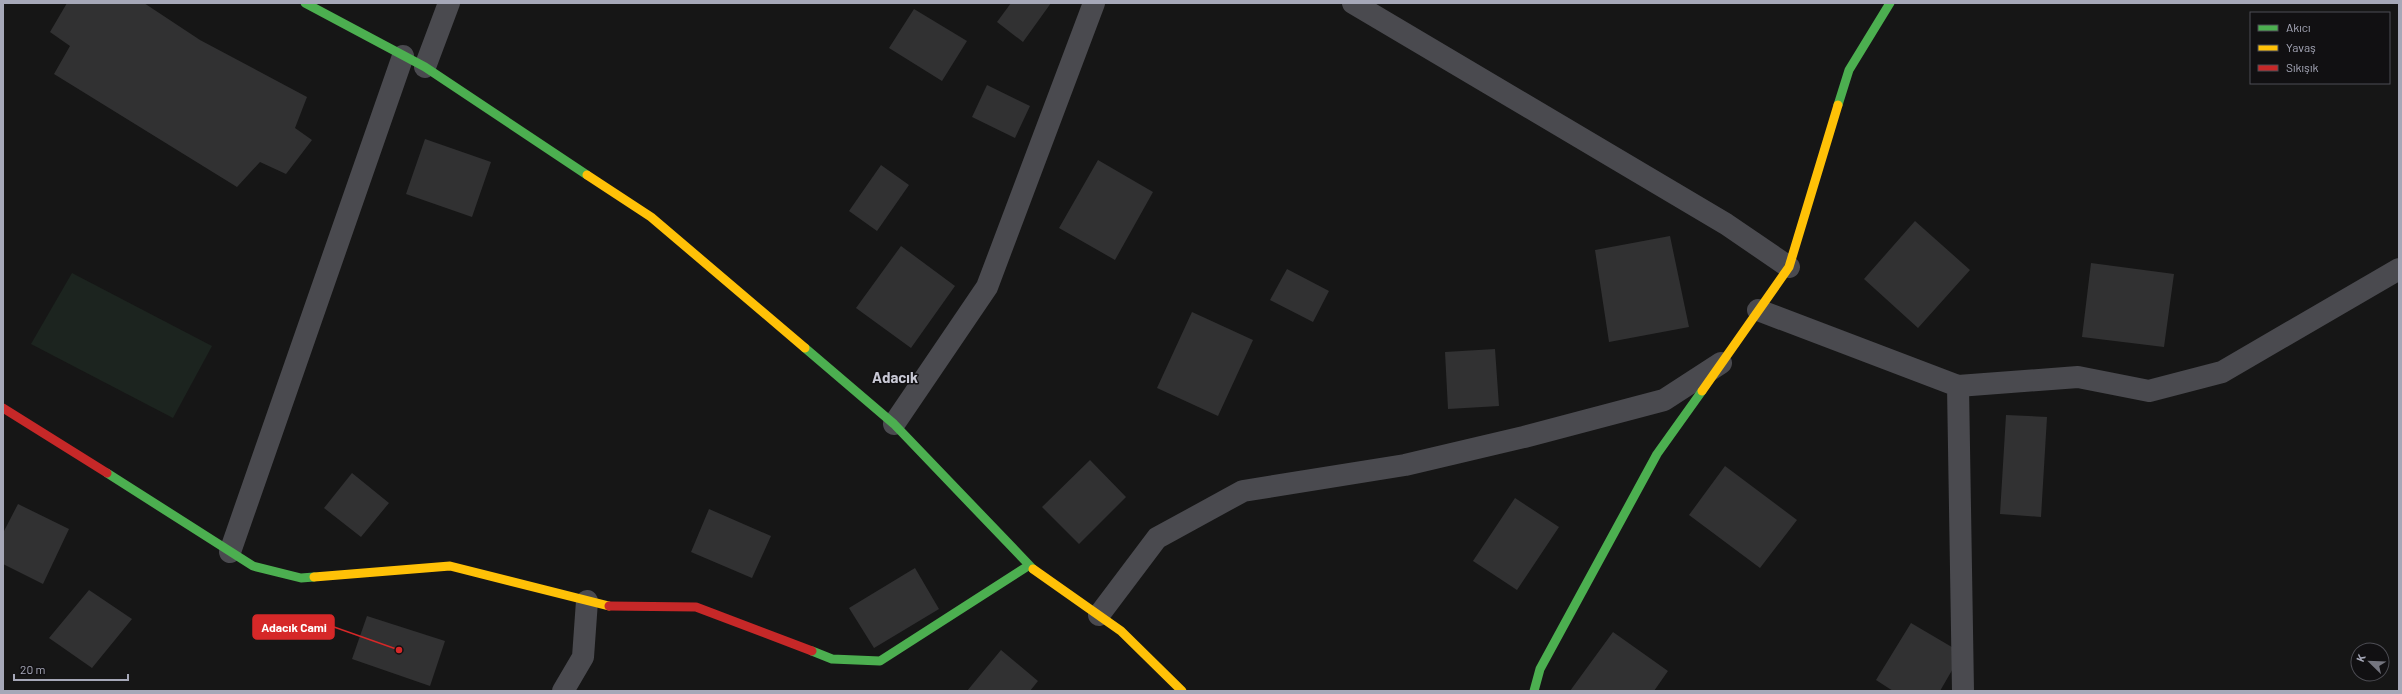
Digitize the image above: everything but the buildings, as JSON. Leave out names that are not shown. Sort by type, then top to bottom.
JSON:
[{"type":"street","points":[[305,3],[425,67],[651,218],[894,424],[1028,566],[1121,631],[1182,691]]},
{"type":"street","points":[[425,67],[449,3]]},
{"type":"street","points":[[894,424],[987,287],[1094,3]]},
{"type":"street","points":[[1353,3],[1726,224],[1788,267]]},
{"type":"street","points":[[1534,691],[1540,669],[1657,454],[1788,267],[1849,70],[1890,3]]},
{"type":"street","points":[[230,552],[403,56]]},
{"type":"street","points":[[1758,310],[1958,386],[2078,377],[2149,391],[2222,372],[2399,269]]},
{"type":"street","points":[[1099,615],[1157,538],[1243,491],[1405,465],[1546,431],[1664,400],[1721,362]]},
{"type":"street","points":[[1958,386],[1963,691]]},
{"type":"street","points":[[3,408],[253,566],[301,578],[450,566],[615,608],[696,607],[832,659],[880,661],[1028,566]]},
{"type":"street","points":[[563,691],[583,657],[587,601]]},
{"type":"shaded area","points":[[72,273],[212,346],[173,418],[31,344]]},
{"type":"traffic: fast","points":[[305,3],[425,67],[587,175]]},
{"type":"traffic: fast","points":[[1838,105],[1849,70],[1890,3]]},
{"type":"traffic: fast","points":[[805,348],[894,424],[1033,569]]},
{"type":"traffic: fast","points":[[1534,691],[1540,669],[1657,454],[1702,391]]},
{"type":"traffic: fast","points":[[107,473],[253,566],[301,578],[314,577]]},
{"type":"traffic: fast","points":[[812,651],[832,659],[880,661],[1028,566]]},
{"type":"traffic: slow","points":[[1702,391],[1789,267],[1838,105]]},
{"type":"traffic: slow","points":[[587,175],[651,217],[805,348]]},
{"type":"traffic: slow","points":[[314,577],[450,566],[609,606]]},
{"type":"traffic: slow","points":[[1033,569],[1121,631],[1182,691]]},
{"type":"traffic: jam","points":[[3,408],[107,473]]},
{"type":"traffic: jam","points":[[609,606],[696,607],[812,651]]},
{"type":"place","name":"Adacık Cami","points":[[399,650]]},
{"type":"district","name":"Adacık","points":[[895,378]]}]
